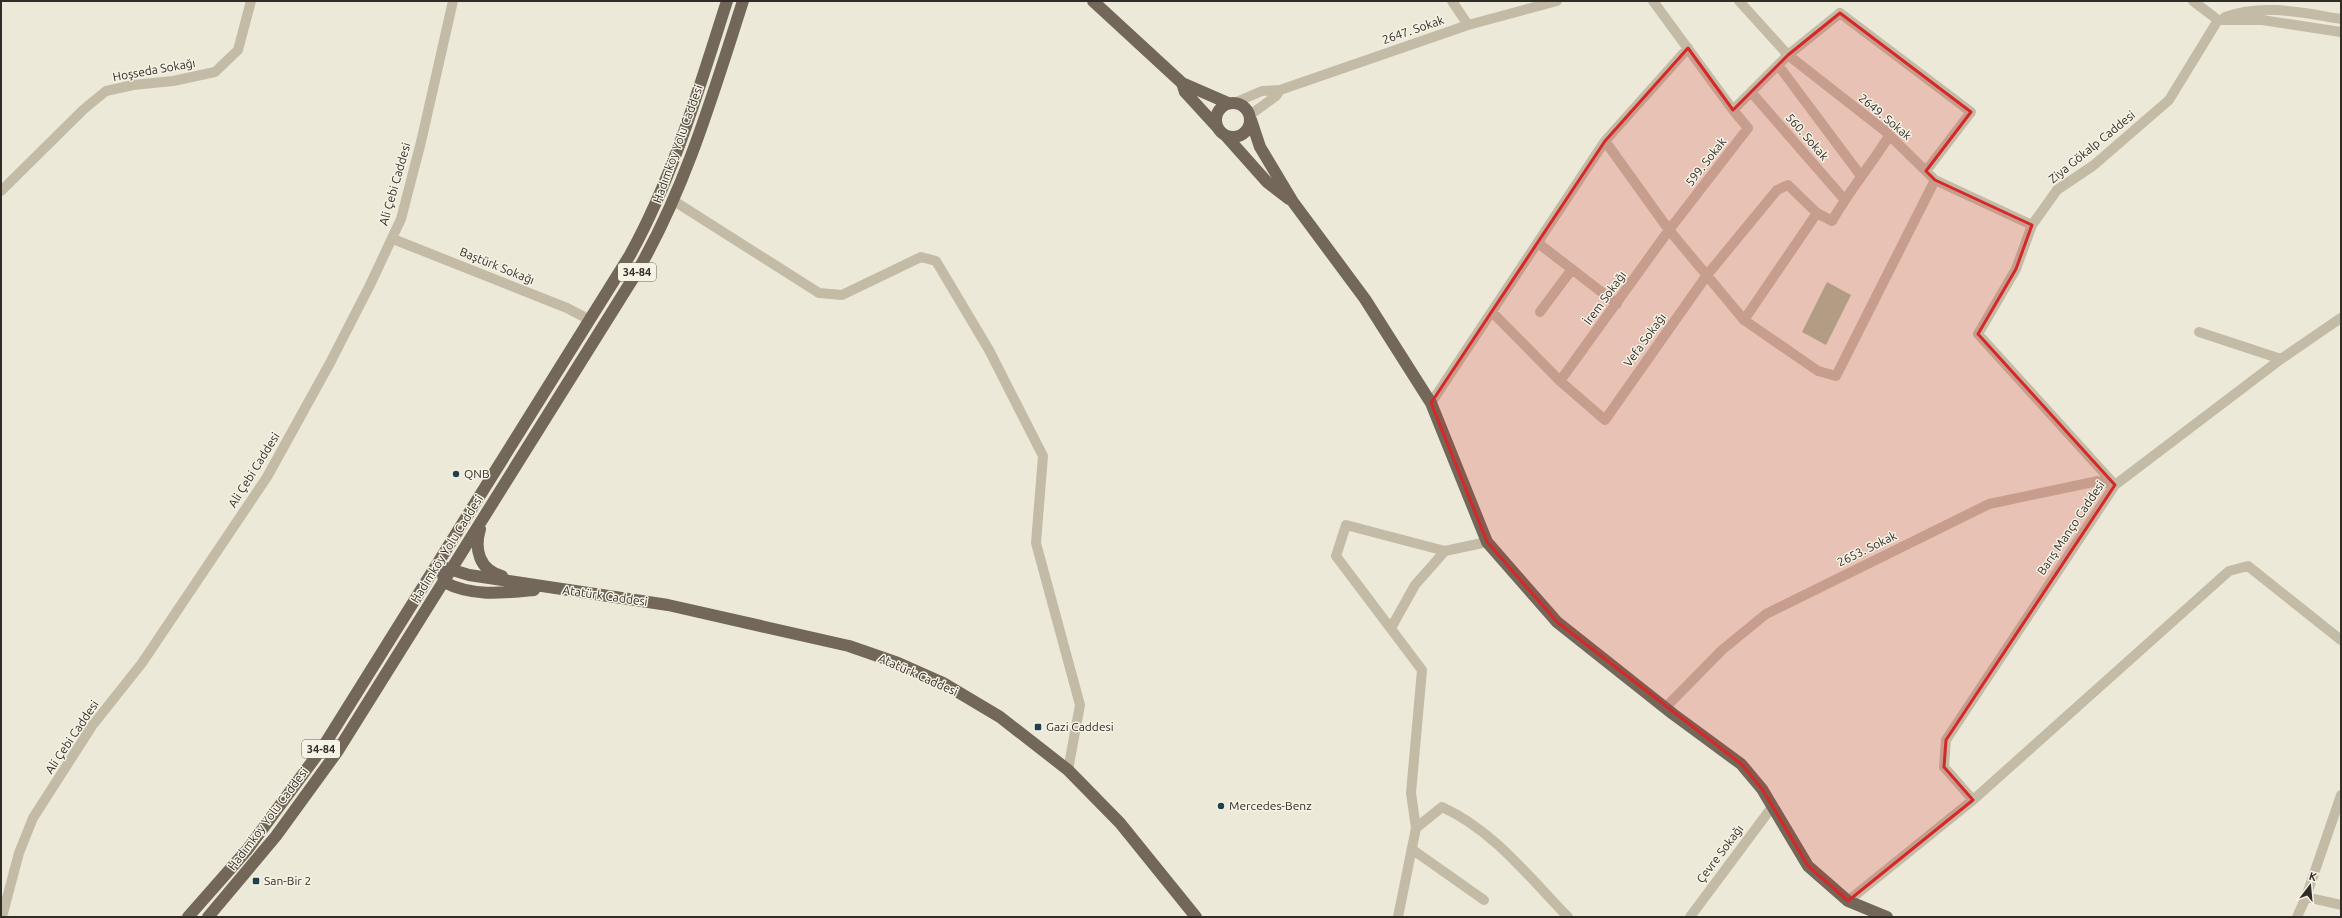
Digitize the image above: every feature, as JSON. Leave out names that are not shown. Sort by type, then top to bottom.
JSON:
[{"type":"main road","name":"Hadımköy Yolu Caddesi","points":[[208,917],[251,868],[309,792],[359,718],[444,582],[444,568],[480,495],[630,255],[658,199],[687,125],[727,1]]},
{"type":"main road","name":"Hadımköy Yolu Caddesi","points":[[188,917],[247,850],[322,747],[444,568],[482,521],[637,272],[674,201],[698,138],[743,1]]},
{"type":"main road","points":[[1093,1],[1182,83],[1231,103],[1244,106],[1251,118],[1260,147],[1293,202],[1365,299],[1431,403],[1487,542],[1557,622],[1665,708],[1741,764],[1762,789],[1808,866],[1848,901],[1887,917]]},
{"type":"main road","points":[[1182,83],[1184,92],[1267,182],[1293,202]]},
{"type":"main road","points":[[1231,103],[1219,110],[1216,116],[1222,132],[1232,137],[1244,134],[1248,130],[1251,118]]},
{"type":"main road","points":[[482,521],[477,539],[478,549],[481,562],[487,570],[495,574],[555,589]]},
{"type":"main road","points":[[444,568],[469,575],[555,589]]},
{"type":"main road","points":[[444,582],[464,590],[495,593],[555,589]]},
{"type":"main road","name":"Atatürk Caddesi","points":[[555,589],[668,605],[849,646],[898,663],[943,683],[1000,717],[1068,770],[1120,823],[1196,917]]},
{"type":"street","name":"Hoşseda Sokağı","points":[[3,189],[84,108],[106,91],[133,85],[173,81],[215,72],[238,50],[251,1]]},
{"type":"street","name":"Ali Çebi Caddesi","points":[[2,917],[19,854],[33,818],[92,726],[142,663],[267,477],[330,363],[393,239],[401,219],[421,142],[452,1]]},
{"type":"street","points":[[1452,1],[1468,24]]},
{"type":"street","name":"2647. Sokak","points":[[1280,90],[1468,24],[1557,1]]},
{"type":"street","points":[[1653,1],[1733,110],[1788,55],[1840,13],[1970,112],[1926,171]]},
{"type":"street","name":"2649. Sokak","points":[[1740,1],[1788,55],[1889,136],[1935,180],[2032,225]]},
{"type":"street","points":[[2192,1],[2218,20],[2262,20],[2341,32]]},
{"type":"street","points":[[2241,11],[2247,1]]},
{"type":"street","points":[[2218,20],[2241,11],[2272,8],[2341,19]]},
{"type":"street","name":"Ziya Gökalp Caddesi","points":[[2115,485],[1978,334],[2016,269],[2032,225],[2057,190],[2094,164],[2169,100],[2218,20]]},
{"type":"street","points":[[1431,403],[1605,141],[1688,48]]},
{"type":"street","points":[[1778,65],[1861,176]]},
{"type":"street","points":[[1231,103],[1262,91],[1280,90]]},
{"type":"street","points":[[1251,118],[1276,96],[1280,90]]},
{"type":"street","name":"560. Sokak","points":[[1751,92],[1844,199]]},
{"type":"street","name":"599. Sokak","points":[[1669,230],[1748,128],[1733,110]]},
{"type":"street","points":[[1744,320],[1817,213],[1832,221],[1844,199],[1889,136]]},
{"type":"street","points":[[1605,141],[1669,230],[1744,320],[1818,371],[1836,376],[1935,180]]},
{"type":"street","name":"Vefa Sokağı","points":[[1560,381],[1605,420],[1708,276],[1777,190],[1788,185],[1817,213]]},
{"type":"street","points":[[674,201],[819,293],[842,295],[921,257],[936,261],[989,350],[1043,456],[1036,543],[1080,705],[1068,770]]},
{"type":"street","name":"İrem Sokağı","points":[[1560,381],[1669,230]]},
{"type":"street","name":"Baştürk Sokağı","points":[[393,239],[567,308],[590,320]]},
{"type":"street","points":[[1538,243],[1617,304]]},
{"type":"street","points":[[1540,312],[1572,269]]},
{"type":"street","points":[[1492,312],[1560,381]]},
{"type":"street","name":"Barış Manço Caddesi","points":[[1973,800],[1944,767],[1946,740],[2115,485],[2281,359],[2341,318]]},
{"type":"street","points":[[2200,332],[2281,359]]},
{"type":"street","name":"2653. Sokak","points":[[1665,708],[1722,650],[1773,610],[1989,504],[2098,482],[2115,485]]},
{"type":"street","points":[[1398,917],[1416,828],[1411,793],[1422,670],[1336,556],[1346,525],[1444,551],[1487,542]]},
{"type":"street","points":[[1391,628],[1415,585],[1444,551]]},
{"type":"street","points":[[1848,901],[1973,800],[2229,571],[2248,566],[2341,640]]},
{"type":"street","points":[[2297,917],[2306,896],[2341,794]]},
{"type":"street","points":[[1416,828],[1442,807],[1459,814],[1485,832],[1568,917]]},
{"type":"street","name":"Çevre Sokağı","points":[[1690,917],[1772,808]]},
{"type":"street","points":[[1412,850],[1484,900]]},
{"type":"street","points":[[2306,896],[2341,905]]},
{"type":"highlighted area","points":[[1840,13],[1971,112],[1926,171],[1935,180],[2032,225],[2016,269],[1978,334],[2115,485],[1946,740],[1944,767],[1973,800],[1848,901],[1808,866],[1762,789],[1741,764],[1557,622],[1487,542],[1431,403],[1605,141],[1688,48],[1733,110],[1788,55]]},
{"type":"green space","points":[[1827,282],[1851,295],[1826,345],[1802,332]]},
{"type":"place","name":"QNB","points":[[456,474]]},
{"type":"place","name":"Gazi Caddesi","points":[[1038,727]]},
{"type":"place","name":"Mercedes-Benz","points":[[1221,806]]},
{"type":"place","name":"San-Bir 2","points":[[256,881]]}]
